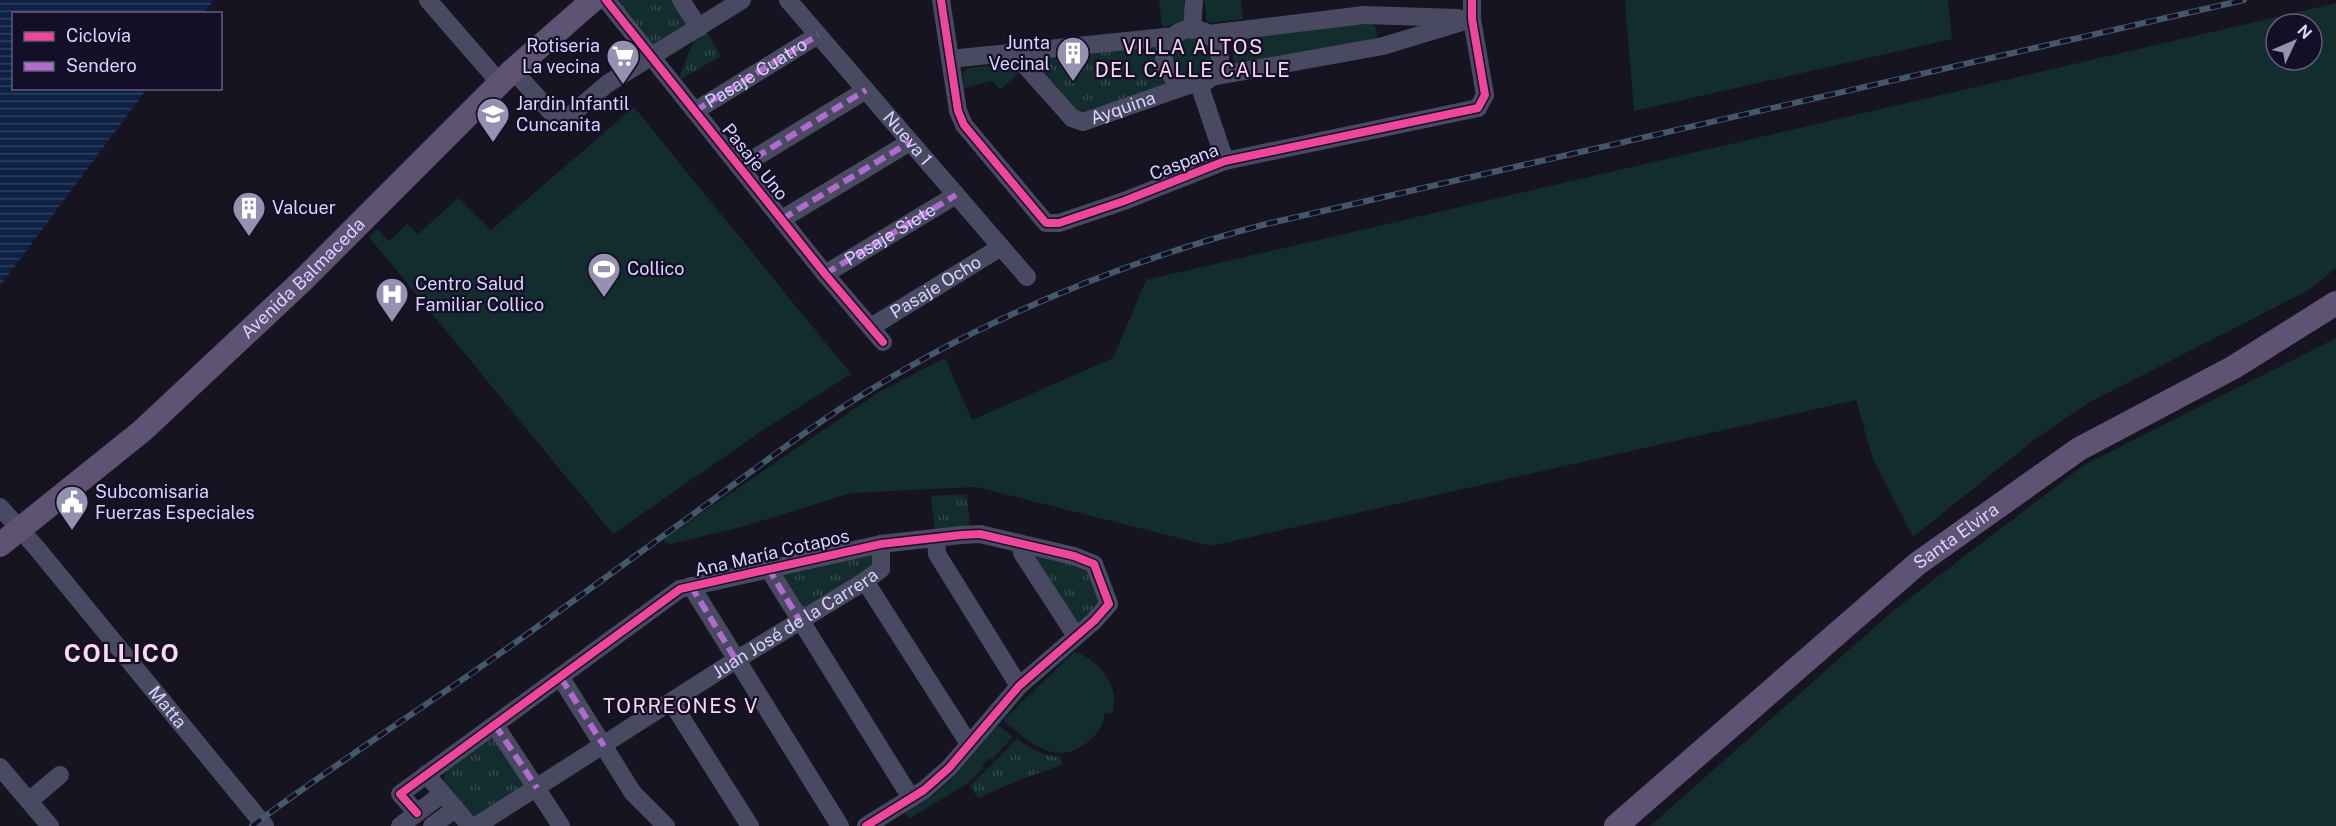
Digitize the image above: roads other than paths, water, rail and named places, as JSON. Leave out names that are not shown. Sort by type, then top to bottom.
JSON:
[{"type":"main road","name":"Avenida Balmaceda","points":[[0,545],[151,423],[302,281],[506,76],[593,0]]},
{"type":"main road","name":"Santa Elvira","points":[[1616,826],[1917,564],[2079,449],[2234,367],[2336,303]]},
{"type":"street","points":[[428,0],[506,76],[558,120],[565,120],[607,84],[742,0]]},
{"type":"street","name":"Pasaje Uno","points":[[606,0],[825,274],[883,342]]},
{"type":"street","points":[[681,0],[699,28]]},
{"type":"street","name":"Nueva 1","points":[[788,0],[1027,277]]},
{"type":"street","name":"Caspana","points":[[941,0],[958,111],[964,125],[1046,223],[1059,224],[1225,161],[1478,108],[1485,95],[1472,19],[1472,0]]},
{"type":"street","points":[[1194,0],[1200,32],[1218,47],[1220,57],[1218,66],[1200,82]]},
{"type":"street","points":[[950,59],[1364,15],[1472,19]]},
{"type":"street","points":[[1379,15],[1383,46]]},
{"type":"street","name":"Ayquina","points":[[1014,53],[1072,118],[1083,122],[1200,82],[1383,46],[1472,19]]},
{"type":"street","name":"Pasaje Cuatro","points":[[695,111],[818,35]]},
{"type":"street","points":[[1174,36],[1165,51],[1167,70],[1173,77],[1200,82]]},
{"type":"street","points":[[1200,82],[1225,161]]},
{"type":"street","points":[[740,167],[866,90]]},
{"type":"street","points":[[782,219],[910,142]]},
{"type":"street","name":"Pasaje Siete","points":[[825,274],[956,195]]},
{"type":"street","name":"Pasaje Ocho","points":[[870,327],[1001,247]]},
{"type":"street","name":"Matta","points":[[0,507],[265,826]]},
{"type":"street","name":"Ana María Cotapos","points":[[417,813],[400,794],[680,589],[691,586],[881,544],[980,534],[1074,556],[1094,564],[1109,604],[1076,636]]},
{"type":"street","points":[[936,538],[937,554],[1019,686]]},
{"type":"street","name":"Juan José de la Carrera","points":[[476,826],[672,703],[736,660],[865,581],[881,569],[881,544]]},
{"type":"street","points":[[866,826],[924,790],[949,768],[1019,686],[1076,636],[1022,553],[1021,544]]},
{"type":"street","points":[[768,568],[911,798]]},
{"type":"street","points":[[865,581],[969,744]]},
{"type":"street","points":[[691,586],[840,826]]},
{"type":"street","points":[[561,678],[633,793],[666,826]]},
{"type":"street","points":[[672,703],[750,826]]},
{"type":"street","points":[[495,725],[561,826]]},
{"type":"street","points":[[0,767],[50,826]]},
{"type":"street","points":[[426,774],[470,826]]},
{"type":"street","points":[[29,801],[60,775]]},
{"type":"street","points":[[399,826],[442,794]]},
{"type":"street","points":[[432,826],[455,809]]},
{"type":"water","points":[[0,0],[214,0],[205,12],[12,12],[12,90],[146,90],[0,286]]},
{"type":"railway","points":[[252,826],[526,635],[829,416],[945,347],[1049,298],[1156,257],[1266,224],[2244,0]]},
{"type":"place","name":"Junta Vecinal","points":[[1073,82]]},
{"type":"place","name":"Rotiseria La vecina","points":[[623,85]]},
{"type":"place","name":"Jardin Infantil Cuncanita","points":[[493,143]]},
{"type":"place","name":"Valcuer","points":[[249,237]]},
{"type":"place","name":"Collico","points":[[604,298]]},
{"type":"place","name":"Centro Salud Familiar Collico","points":[[392,323]]},
{"type":"place","name":"Subcomisaria Fuerzas Especiales","points":[[72,531]]},
{"type":"district","name":"VILLA ALTOS DEL CALLE CALLE","points":[[1193,58]]},
{"type":"district","name":"COLLICO","points":[[122,654]]},
{"type":"district","name":"TORREONES V","points":[[681,706]]}]
